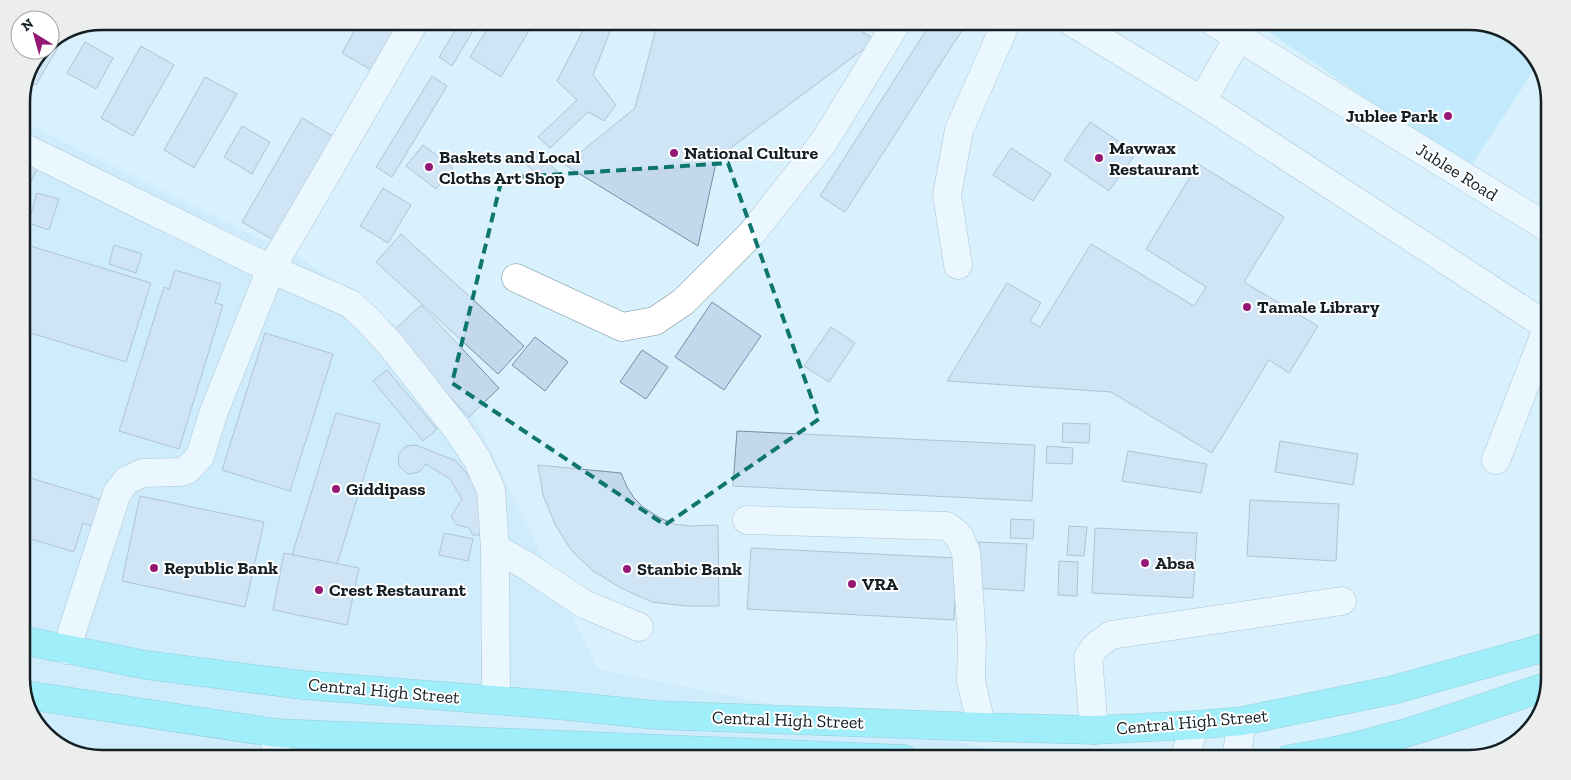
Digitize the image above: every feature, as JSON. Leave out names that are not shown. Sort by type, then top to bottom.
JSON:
[{"type":"highway","name":"Central High Street","points":[[30,642],[146,664],[303,685],[655,715],[1094,730],[1242,721],[1393,690],[1541,649]]},
{"type":"highway","points":[[1339,750],[1396,736],[1540,689]]},
{"type":"highway","name":"Central High Street","points":[[33,697],[276,746],[469,750]]},
{"type":"street","points":[[66,650],[117,493],[127,480],[142,473],[180,472],[187,470],[200,456],[213,414],[272,268],[410,30]]},
{"type":"street","points":[[516,278],[622,327],[655,321],[683,302],[752,233],[823,143],[892,30]]},
{"type":"street","points":[[958,265],[947,195],[959,130],[1003,30]]},
{"type":"street","points":[[1085,30],[1202,101],[1541,322]]},
{"type":"street","name":"Jublee Road","points":[[1226,30],[1541,223]]},
{"type":"street","points":[[1202,101],[1238,38]]},
{"type":"street","points":[[30,150],[272,268],[351,304],[391,345],[457,429],[477,459],[491,490],[495,548],[496,700]]},
{"type":"street","points":[[1496,460],[1541,347]]},
{"type":"street","points":[[747,520],[947,526],[959,536],[966,552],[972,640],[972,682],[982,727]]},
{"type":"street","points":[[495,548],[527,566],[584,604],[639,627]]},
{"type":"street","points":[[1094,730],[1088,657],[1096,646],[1111,635],[1342,600]]},
{"type":"street","points":[[1237,750],[1242,721]]},
{"type":"street","points":[[1187,750],[1195,725]]},
{"type":"highlighted area","points":[[728,163],[819,419],[665,525],[452,383],[502,178]]},
{"type":"shaded area","name":"Jublee Park","points":[[1266,30],[1469,30],[1483,31],[1509,42],[1523,55],[1534,70],[1469,169]]},
{"type":"shaded area","points":[[30,124],[307,262],[447,361],[598,669],[998,750],[102,750],[83,748],[70,743],[55,732],[37,710],[30,683]]},
{"type":"building","points":[[355,30],[397,30],[373,71],[342,53]]},
{"type":"building","points":[[456,30],[474,30],[452,66],[439,57]]},
{"type":"building","points":[[486,30],[530,30],[501,77],[470,57]]},
{"type":"building","points":[[583,30],[610,30],[593,75],[616,105],[604,121],[588,112],[550,148],[538,137],[577,100],[557,81]]},
{"type":"building","points":[[656,30],[859,30],[876,40],[717,158],[698,246],[565,165],[635,108]]},
{"type":"building","points":[[926,30],[962,30],[845,212],[820,196]]},
{"type":"building","points":[[85,42],[113,58],[96,89],[67,73]]},
{"type":"building","points":[[141,46],[174,65],[133,136],[101,118]]},
{"type":"building","points":[[44,60],[51,60],[36,85],[32,83]]},
{"type":"building","points":[[432,76],[447,86],[392,177],[376,167]]},
{"type":"building","points":[[205,77],[237,94],[194,168],[164,150]]},
{"type":"building","points":[[302,118],[336,138],[277,242],[242,222]]},
{"type":"building","points":[[1090,122],[1136,153],[1109,191],[1064,160]]},
{"type":"building","points":[[242,126],[270,142],[252,174],[224,157]]},
{"type":"building","name":"Baskets and Local Cloths Art Shop","points":[[423,145],[453,168],[436,189],[406,166]]},
{"type":"building","points":[[1011,148],[1051,174],[1033,201],[993,175]]},
{"type":"building","points":[[536,151],[557,171],[546,183],[525,163]]},
{"type":"building","points":[[30,162],[39,165],[30,184]]},
{"type":"building","points":[[1198,164],[1284,217],[1244,282],[1318,326],[1289,373],[1269,360],[1212,453],[1111,392],[947,381],[1007,283],[1041,303],[1030,321],[1040,327],[1091,244],[1194,306],[1206,287],[1146,249]]},
{"type":"building","points":[[383,188],[411,205],[388,243],[360,226]]},
{"type":"building","points":[[37,193],[59,199],[49,230],[30,224],[30,216]]},
{"type":"building","points":[[401,234],[524,346],[498,374],[376,262]]},
{"type":"building","points":[[114,245],[142,254],[136,273],[109,264]]},
{"type":"building","points":[[30,246],[151,283],[126,362],[30,333]]},
{"type":"building","points":[[175,270],[221,284],[215,303],[223,305],[179,449],[119,431],[164,287],[169,289]]},
{"type":"building","points":[[712,302],[761,336],[724,390],[675,357]]},
{"type":"building","points":[[421,305],[499,388],[469,417],[390,334]]},
{"type":"building","points":[[831,327],[855,343],[829,382],[804,366]]},
{"type":"building","points":[[265,333],[333,354],[290,491],[222,470]]},
{"type":"building","points":[[535,337],[568,362],[545,391],[512,365]]},
{"type":"building","points":[[642,350],[668,367],[646,399],[620,382]]},
{"type":"building","points":[[387,370],[437,429],[423,441],[373,381]]},
{"type":"building","name":"Giddipass","points":[[336,413],[380,424],[337,564],[292,555]]},
{"type":"building","points":[[1063,423],[1090,424],[1089,443],[1062,442]]},
{"type":"building","points":[[737,431],[1035,445],[1032,501],[733,486]]},
{"type":"building","points":[[1280,441],[1358,454],[1353,485],[1275,472]]},
{"type":"building","points":[[416,445],[456,461],[480,490],[486,535],[473,535],[469,528],[457,525],[451,517],[462,499],[450,479],[426,464],[419,472],[408,474],[399,466],[398,455],[406,446]]},
{"type":"building","points":[[1047,446],[1073,448],[1072,464],[1046,463]]},
{"type":"building","points":[[1128,451],[1207,464],[1201,493],[1122,481]]},
{"type":"building","points":[[538,465],[621,473],[634,498],[643,507],[660,518],[674,524],[690,526],[718,525],[719,606],[686,606],[652,602],[623,589],[593,571],[571,550],[555,524],[543,495]]},
{"type":"building","points":[[30,478],[109,502],[100,529],[83,523],[74,552],[30,539]]},
{"type":"building","points":[[140,496],[264,522],[245,607],[122,581]]},
{"type":"building","points":[[1250,500],[1339,504],[1336,561],[1247,556]]},
{"type":"building","points":[[1011,519],[1034,520],[1033,539],[1010,538]]},
{"type":"building","points":[[1069,526],[1087,527],[1084,556],[1067,555]]},
{"type":"building","name":"Absa","points":[[1095,528],[1197,533],[1193,598],[1092,593]]},
{"type":"building","points":[[444,533],[473,539],[468,561],[439,555]]},
{"type":"building","points":[[979,542],[1027,544],[1024,591],[977,588]]},
{"type":"building","name":"VRA","points":[[751,548],[957,558],[954,620],[747,609]]},
{"type":"building","points":[[284,553],[359,568],[347,625],[273,610]]},
{"type":"building","points":[[1059,561],[1078,562],[1077,596],[1058,595]]},
{"type":"place","name":"Jublee Park","points":[[1448,116]]},
{"type":"place","name":"National Culture","points":[[674,153]]},
{"type":"place","name":"Mavwax Restaurant","points":[[1099,158]]},
{"type":"place","name":"Baskets and Local Cloths Art Shop","points":[[429,167]]},
{"type":"place","name":"Tamale Library","points":[[1247,307]]},
{"type":"place","name":"Giddipass","points":[[336,489]]},
{"type":"place","name":"Absa","points":[[1145,563]]},
{"type":"place","name":"Republic Bank","points":[[154,568]]},
{"type":"place","name":"Stanbic Bank","points":[[627,569]]},
{"type":"place","name":"VRA","points":[[852,584]]},
{"type":"place","name":"Crest Restaurant","points":[[319,590]]}]
